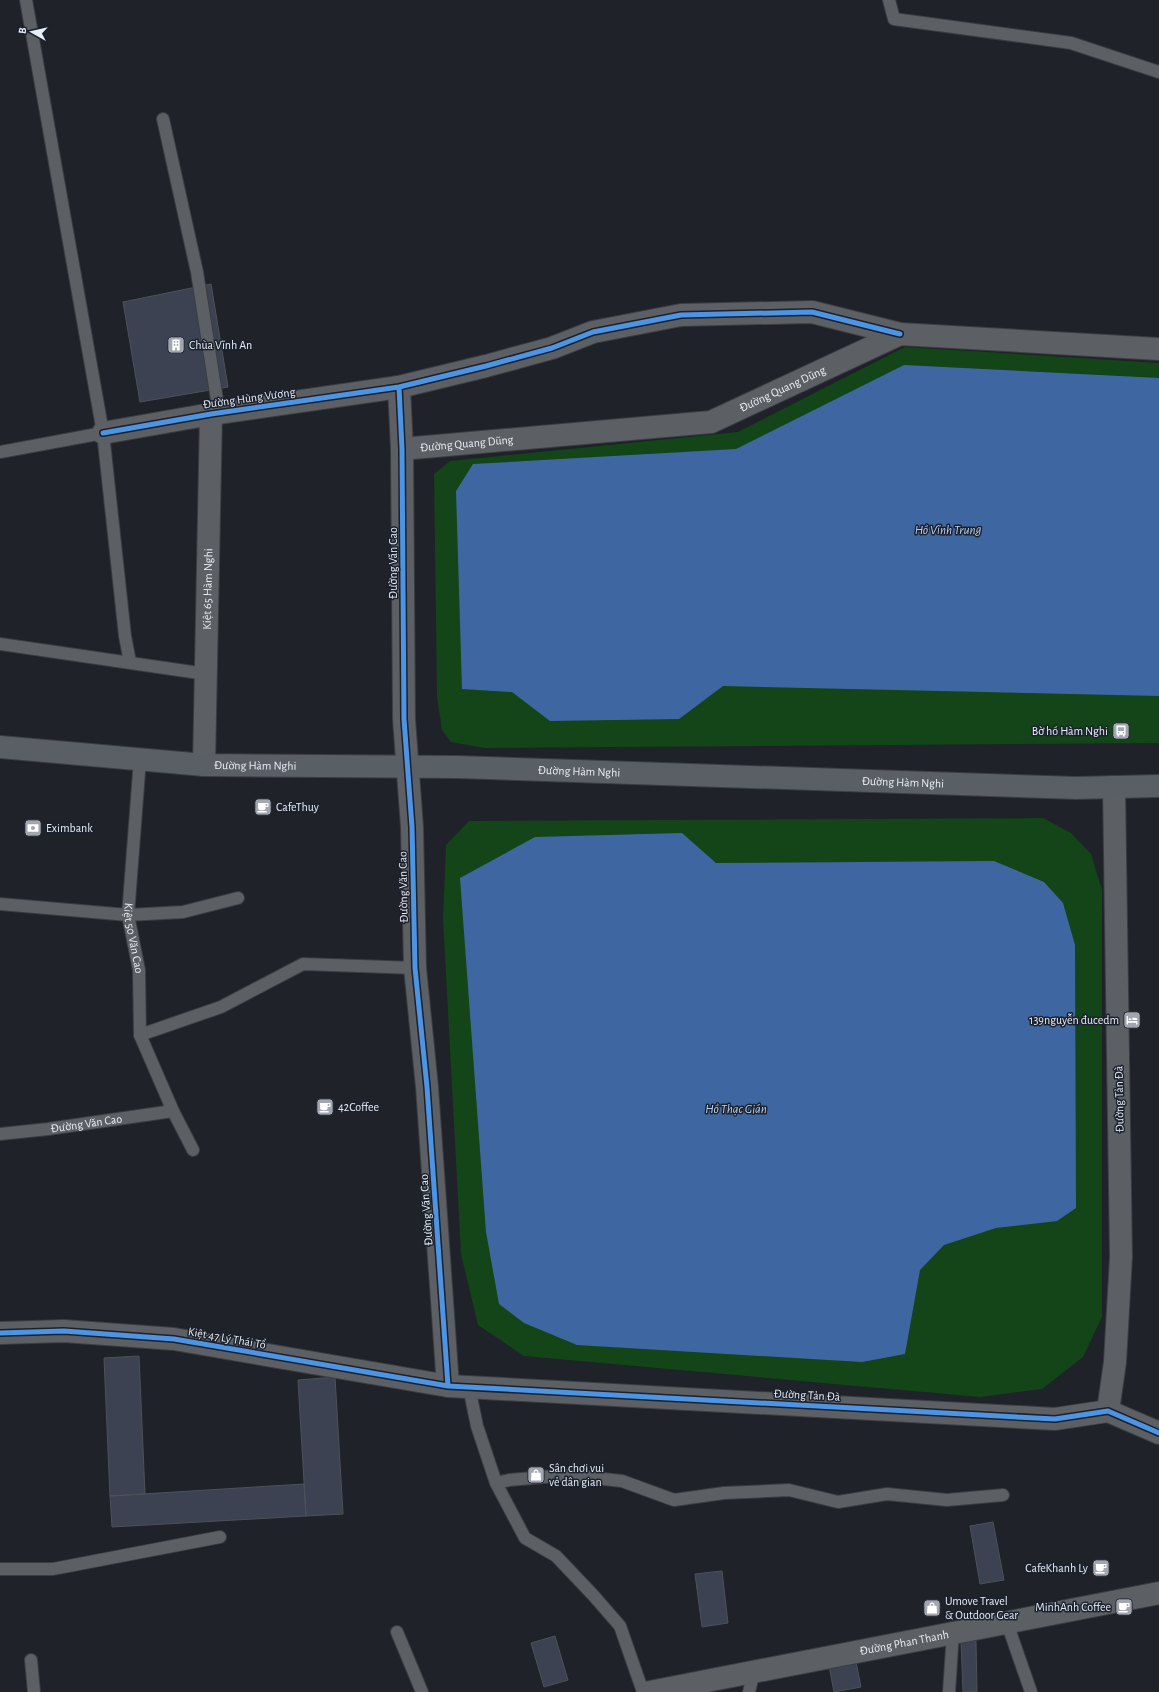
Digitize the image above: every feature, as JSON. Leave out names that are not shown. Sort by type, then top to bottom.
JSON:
[{"type":"main road","name":"Đường Hàm Nghi","points":[[0,747],[204,765],[408,766],[1068,788],[1159,786]]},
{"type":"street","name":"Đường Hùng Vương","points":[[103,433],[215,413],[399,387],[552,348],[593,332],[681,315],[812,312],[900,334]]},
{"type":"street","name":"Đường Quang Dũng","points":[[402,449],[711,422],[900,334],[1159,349]]},
{"type":"street","name":"Đường Văn Cao","points":[[399,387],[402,449],[404,719],[412,827],[415,968],[458,1386]]},
{"type":"street","name":"Kiệt 65 Hàm Nghi","points":[[204,765],[215,413]]},
{"type":"street","name":"Đường Tản Đà","points":[[458,1386],[1055,1419],[1108,1411],[1115,1362],[1121,1257],[1114,788]]},
{"type":"street","name":"Kiệt 47 Lý Thái Tổ","points":[[0,1333],[64,1331],[174,1339],[458,1386]]},
{"type":"street","points":[[1108,1411],[1159,1433]]},
{"type":"street","name":"Đường Phan Thanh","points":[[650,1692],[1159,1593]]},
{"type":"lane","points":[[26,0],[103,433],[125,636],[130,662]]},
{"type":"lane","points":[[889,0],[894,19],[1071,43],[1159,72]]},
{"type":"lane","points":[[163,119],[197,272],[215,413]]},
{"type":"lane","points":[[0,452],[103,433]]},
{"type":"lane","points":[[0,644],[206,674]]},
{"type":"lane","name":"Kiệt 50 Văn Cao","points":[[140,760],[128,915],[139,970],[140,1035],[173,1111],[193,1150]]},
{"type":"lane","points":[[0,904],[128,915],[183,912],[238,898]]},
{"type":"lane","points":[[140,1035],[221,1007],[303,964],[415,968]]},
{"type":"lane","name":"Đường Văn Cao","points":[[0,1134],[48,1129],[173,1111]]},
{"type":"lane","points":[[458,1386],[477,1426],[496,1482],[525,1538],[556,1556],[620,1626],[643,1692]]},
{"type":"lane","points":[[496,1482],[567,1475],[622,1481],[674,1500],[724,1493],[789,1490],[838,1502],[887,1494],[947,1500],[1003,1495]]},
{"type":"lane","points":[[0,1569],[53,1570],[220,1537]]},
{"type":"lane","points":[[1007,1623],[1031,1692]]},
{"type":"lane","points":[[397,1632],[422,1692]]},
{"type":"lane","points":[[949,1692],[953,1633]]},
{"type":"lane","points":[[31,1660],[34,1692]]},
{"type":"lane","points":[[748,1692],[754,1671]]},
{"type":"green space","name":"Hồ Vĩnh Trung","points":[[905,347],[1159,363],[1159,743],[485,748],[451,742],[442,730],[437,697],[434,474],[450,461],[738,432]]},
{"type":"green space","name":"Hồ Thạc Gián","points":[[1043,818],[1071,833],[1091,854],[1102,890],[1102,1317],[1083,1357],[1042,1389],[980,1397],[524,1356],[478,1325],[461,1254],[443,919],[446,845],[469,821]]},
{"type":"water","name":"Hồ Vĩnh Trung","points":[[904,365],[1159,378],[1159,696],[723,686],[679,719],[550,721],[512,692],[462,689],[456,491],[473,464],[736,449]]},
{"type":"water","name":"Hồ Thạc Gián","points":[[682,833],[716,863],[994,861],[1044,882],[1063,903],[1075,945],[1076,1208],[1057,1221],[996,1228],[944,1245],[920,1270],[905,1354],[862,1362],[577,1345],[524,1323],[499,1304],[486,1232],[460,878],[535,837]]},
{"type":"building","name":"Chùa Vĩnh An","points":[[211,284],[228,387],[140,402],[123,302]]},
{"type":"building","points":[[139,1356],[145,1494],[110,1496],[104,1358]]},
{"type":"building","points":[[335,1377],[343,1514],[306,1516],[298,1380]]},
{"type":"building","points":[[304,1484],[306,1516],[112,1527],[110,1496]]},
{"type":"building","points":[[993,1522],[1004,1580],[980,1584],[970,1526]]},
{"type":"building","points":[[722,1571],[728,1623],[702,1627],[695,1574]]},
{"type":"building","points":[[555,1636],[568,1680],[544,1687],[531,1643]]},
{"type":"building","points":[[961,1641],[976,1641],[977,1692],[963,1692]]},
{"type":"building","points":[[856,1662],[861,1687],[834,1692],[829,1666]]},
{"type":"cycle path","points":[[103,433],[211,414],[399,387],[552,348],[593,332],[681,315],[812,312],[900,334]]},
{"type":"cycle path","points":[[399,387],[402,449],[404,719],[412,827],[415,968],[427,1087],[448,1386]]},
{"type":"cycle path","points":[[0,1333],[64,1331],[174,1339],[448,1386],[1055,1419],[1108,1411],[1159,1433]]},
{"type":"place","name":"Chùa Vĩnh An","points":[[176,345]]},
{"type":"place","name":"Bờ hồ Hàm Nghi","points":[[1121,731]]},
{"type":"place","name":"CafeThuy","points":[[263,807]]},
{"type":"place","name":"Eximbank","points":[[33,828]]},
{"type":"place","name":"139nguyễn đucedm","points":[[1132,1020]]},
{"type":"place","name":"42Coffee","points":[[325,1107]]},
{"type":"place","name":"Sân chơi vui vẻ dân gian","points":[[536,1475]]},
{"type":"place","name":"CafeKhanh Ly","points":[[1101,1568]]},
{"type":"place","name":"MinhAnh Coffee","points":[[1124,1607]]},
{"type":"place","name":"Umove Travel & Outdoor Gear","points":[[932,1608]]}]
